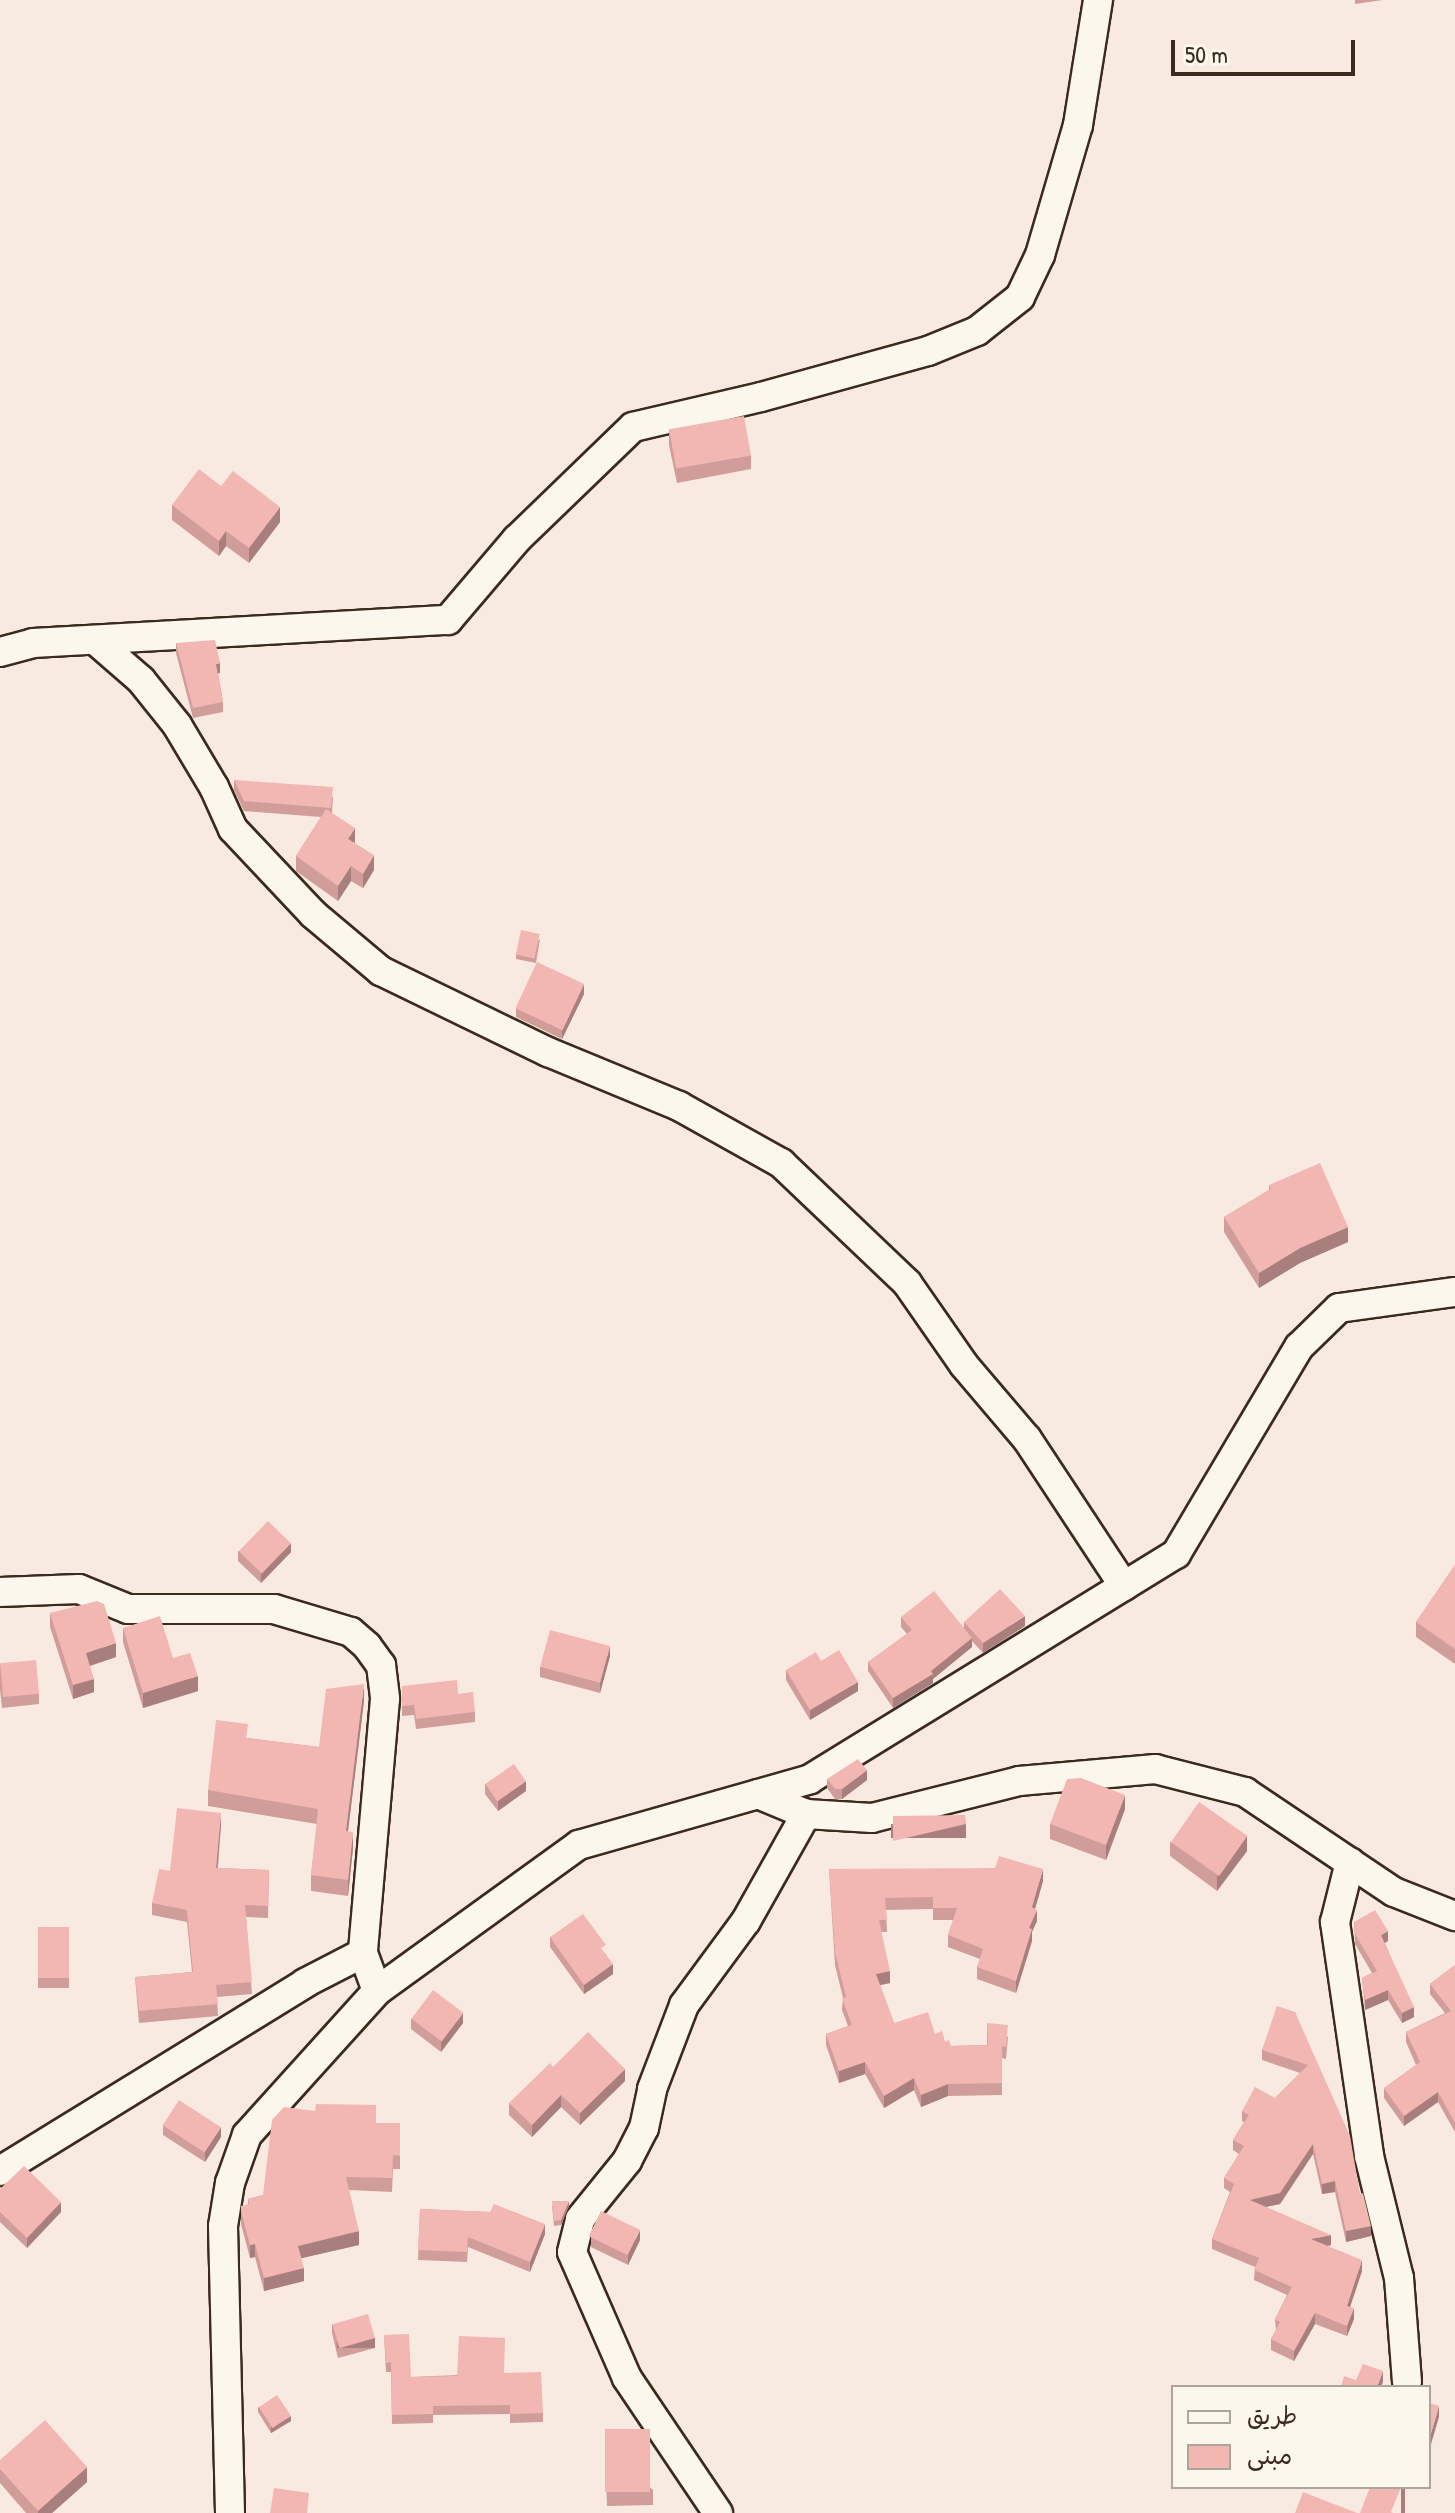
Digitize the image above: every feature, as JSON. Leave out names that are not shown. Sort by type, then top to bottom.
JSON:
[{"type":"street","points":[[0,652],[33,643],[448,620],[517,539],[633,427],[898,359],[977,331],[1020,297],[1040,255],[1078,125],[1098,0]]},
{"type":"street","points":[[95,640],[141,680],[177,725],[214,787],[233,829],[313,914],[381,971],[422,994],[548,1052],[679,1106],[781,1163],[907,1283],[964,1365],[1027,1439],[1124,1586]]},
{"type":"street","points":[[230,2513],[223,2226],[230,2183],[247,2135],[377,1991],[579,1845],[810,1779],[1176,1554],[1299,1347],[1339,1308],[1455,1292]]},
{"type":"street","points":[[0,1592],[79,1589],[128,1609],[274,1609],[351,1632],[367,1646],[381,1665],[385,1699],[363,1953],[377,1991]]},
{"type":"street","points":[[758,1794],[806,1814],[872,1818],[1019,1781],[1155,1769],[1245,1792],[1394,1892],[1455,1916]]},
{"type":"street","points":[[718,2513],[627,2378],[572,2252],[580,2219],[627,2161],[644,2128],[652,2089],[684,2005],[746,1921],[806,1814]]},
{"type":"street","points":[[1350,1862],[1335,1922],[1369,2156],[1399,2278],[1407,2382]]},
{"type":"street","points":[[0,2171],[305,1983],[363,1953]]},
{"type":"building","points":[[744,416],[751,455],[676,469],[669,429]]},
{"type":"building","points":[[199,469],[221,486],[233,471],[280,507],[249,548],[226,531],[219,541],[172,505]]},
{"type":"building","points":[[215,640],[223,702],[193,708],[176,643]]},
{"type":"building","points":[[234,780],[333,787],[331,808],[244,801]]},
{"type":"building","points":[[326,809],[355,828],[348,839],[374,855],[363,874],[351,866],[338,886],[296,856]]},
{"type":"building","points":[[521,930],[540,934],[534,958],[516,954]]},
{"type":"building","points":[[537,962],[584,984],[563,1030],[515,1008]]},
{"type":"building","points":[[1320,1163],[1348,1227],[1300,1248],[1259,1273],[1224,1217],[1271,1189],[1269,1185]]},
{"type":"building","points":[[268,1521],[291,1543],[262,1573],[239,1551]]},
{"type":"building","points":[[1455,1565],[1455,1649],[1416,1622]]},
{"type":"building","points":[[1000,1589],[1025,1616],[983,1643],[964,1622]]},
{"type":"building","points":[[934,1591],[972,1638],[931,1671],[933,1674],[893,1698],[868,1662],[912,1630],[901,1617]]},
{"type":"building","points":[[97,1601],[104,1604],[116,1643],[86,1653],[94,1679],[73,1685],[50,1613]]},
{"type":"building","points":[[160,1616],[173,1658],[190,1653],[198,1676],[143,1693],[123,1628]]},
{"type":"building","points":[[550,1630],[610,1646],[600,1683],[540,1667]]},
{"type":"building","points":[[839,1650],[858,1682],[810,1710],[786,1670],[816,1652],[821,1661]]},
{"type":"building","points":[[36,1660],[39,1694],[3,1697],[0,1663]]},
{"type":"building","points":[[457,1680],[458,1694],[473,1692],[475,1712],[416,1719],[414,1705],[402,1706],[402,1686]]},
{"type":"building","points":[[364,1684],[346,1831],[353,1832],[348,1880],[311,1875],[318,1809],[208,1790],[216,1720],[248,1724],[246,1738],[319,1747],[326,1689]]},
{"type":"building","points":[[858,1759],[867,1770],[842,1789],[835,1789],[827,1779]]},
{"type":"building","points":[[514,1764],[526,1781],[497,1801],[485,1784]]},
{"type":"building","points":[[1081,1778],[1125,1795],[1106,1845],[1050,1824],[1067,1779]]},
{"type":"building","points":[[1199,1802],[1247,1836],[1219,1876],[1171,1842]]},
{"type":"building","points":[[177,1808],[221,1813],[216,1868],[269,1870],[268,1906],[245,1905],[252,1982],[216,1985],[218,2004],[139,2011],[135,1977],[193,1972],[187,1910],[152,1903],[159,1869],[170,1871]]},
{"type":"building","points":[[965,1815],[966,1824],[893,1841],[893,1816]]},
{"type":"building","points":[[999,1856],[1043,1869],[1032,1907],[1037,1910],[1029,1928],[1032,1929],[1016,1981],[977,1967],[983,1949],[948,1935],[957,1908],[933,1908],[933,1897],[885,1898],[887,1920],[879,1920],[890,1971],[876,1974],[894,2023],[928,2012],[935,2034],[942,2031],[945,2042],[949,2040],[951,2046],[988,2045],[987,2023],[1008,2025],[1006,2047],[1002,2046],[1002,2083],[948,2084],[921,2095],[914,2078],[884,2096],[865,2062],[839,2071],[826,2034],[852,2025],[842,1998],[846,1997],[835,1953],[829,1869],[995,1868]]},
{"type":"building","points":[[1375,1910],[1388,1931],[1381,1935],[1414,2007],[1402,2013],[1388,1990],[1365,2000],[1362,1978],[1377,1971],[1355,1934],[1354,1922]]},
{"type":"building","points":[[583,1914],[606,1945],[601,1948],[613,1964],[584,1985],[550,1937]]},
{"type":"building","points":[[38,1927],[69,1927],[69,1978],[38,1978]]},
{"type":"building","points":[[1455,1965],[1455,2123],[1438,2092],[1404,2116],[1384,2088],[1420,2062],[1406,2032],[1451,2011],[1430,1984]]},
{"type":"building","points":[[433,1990],[463,2013],[442,2042],[411,2019]]},
{"type":"building","points":[[1277,2006],[1295,2012],[1350,2136],[1360,2194],[1363,2193],[1371,2226],[1346,2231],[1335,2181],[1322,2184],[1313,2144],[1280,2193],[1250,2200],[1331,2235],[1311,2239],[1362,2260],[1347,2306],[1354,2308],[1347,2326],[1315,2313],[1294,2351],[1271,2339],[1280,2322],[1275,2319],[1292,2287],[1254,2270],[1259,2258],[1212,2239],[1234,2184],[1224,2178],[1244,2146],[1233,2140],[1249,2115],[1242,2111],[1255,2087],[1275,2098],[1308,2065],[1262,2050]]},
{"type":"building","points":[[588,2032],[625,2069],[580,2113],[561,2095],[532,2125],[509,2103],[550,2063],[553,2067]]},
{"type":"building","points":[[179,2100],[221,2127],[205,2152],[163,2125]]},
{"type":"building","points":[[316,2104],[376,2105],[376,2123],[400,2123],[400,2156],[393,2155],[392,2178],[346,2177],[359,2231],[298,2246],[304,2268],[264,2278],[255,2244],[250,2245],[241,2206],[249,2204],[248,2199],[263,2195],[272,2120],[284,2107],[315,2111]]},
{"type":"building","points":[[24,2166],[61,2202],[27,2238],[0,2212],[0,2189]]},
{"type":"building","points":[[552,2201],[569,2201],[561,2220],[554,2221]]},
{"type":"building","points":[[494,2204],[545,2224],[530,2262],[468,2237],[467,2252],[418,2250],[420,2209],[490,2212]]},
{"type":"building","points":[[601,2211],[640,2230],[627,2255],[589,2236]]},
{"type":"building","points":[[368,2314],[375,2338],[339,2348],[332,2324]]},
{"type":"building","points":[[409,2334],[411,2377],[457,2376],[459,2336],[505,2338],[504,2373],[541,2372],[543,2413],[510,2414],[510,2405],[433,2406],[433,2414],[392,2415],[391,2362],[386,2363],[384,2335]]},
{"type":"building","points":[[1363,2364],[1383,2371],[1378,2385],[1342,2385],[1344,2376],[1356,2380]]},
{"type":"building","points":[[277,2395],[291,2416],[273,2428],[259,2407]]},
{"type":"building","points":[[1431,2404],[1439,2406],[1431,2433]]},
{"type":"building","points":[[45,2420],[87,2467],[38,2511],[0,2469],[0,2460]]},
{"type":"building","points":[[605,2429],[650,2429],[650,2492],[605,2492]]},
{"type":"building","points":[[274,2488],[309,2493],[307,2513],[270,2513]]},
{"type":"building","points":[[1369,2489],[1400,2489],[1393,2513],[1360,2513]]},
{"type":"building","points":[[1303,2492],[1357,2513],[1295,2513]]}]
